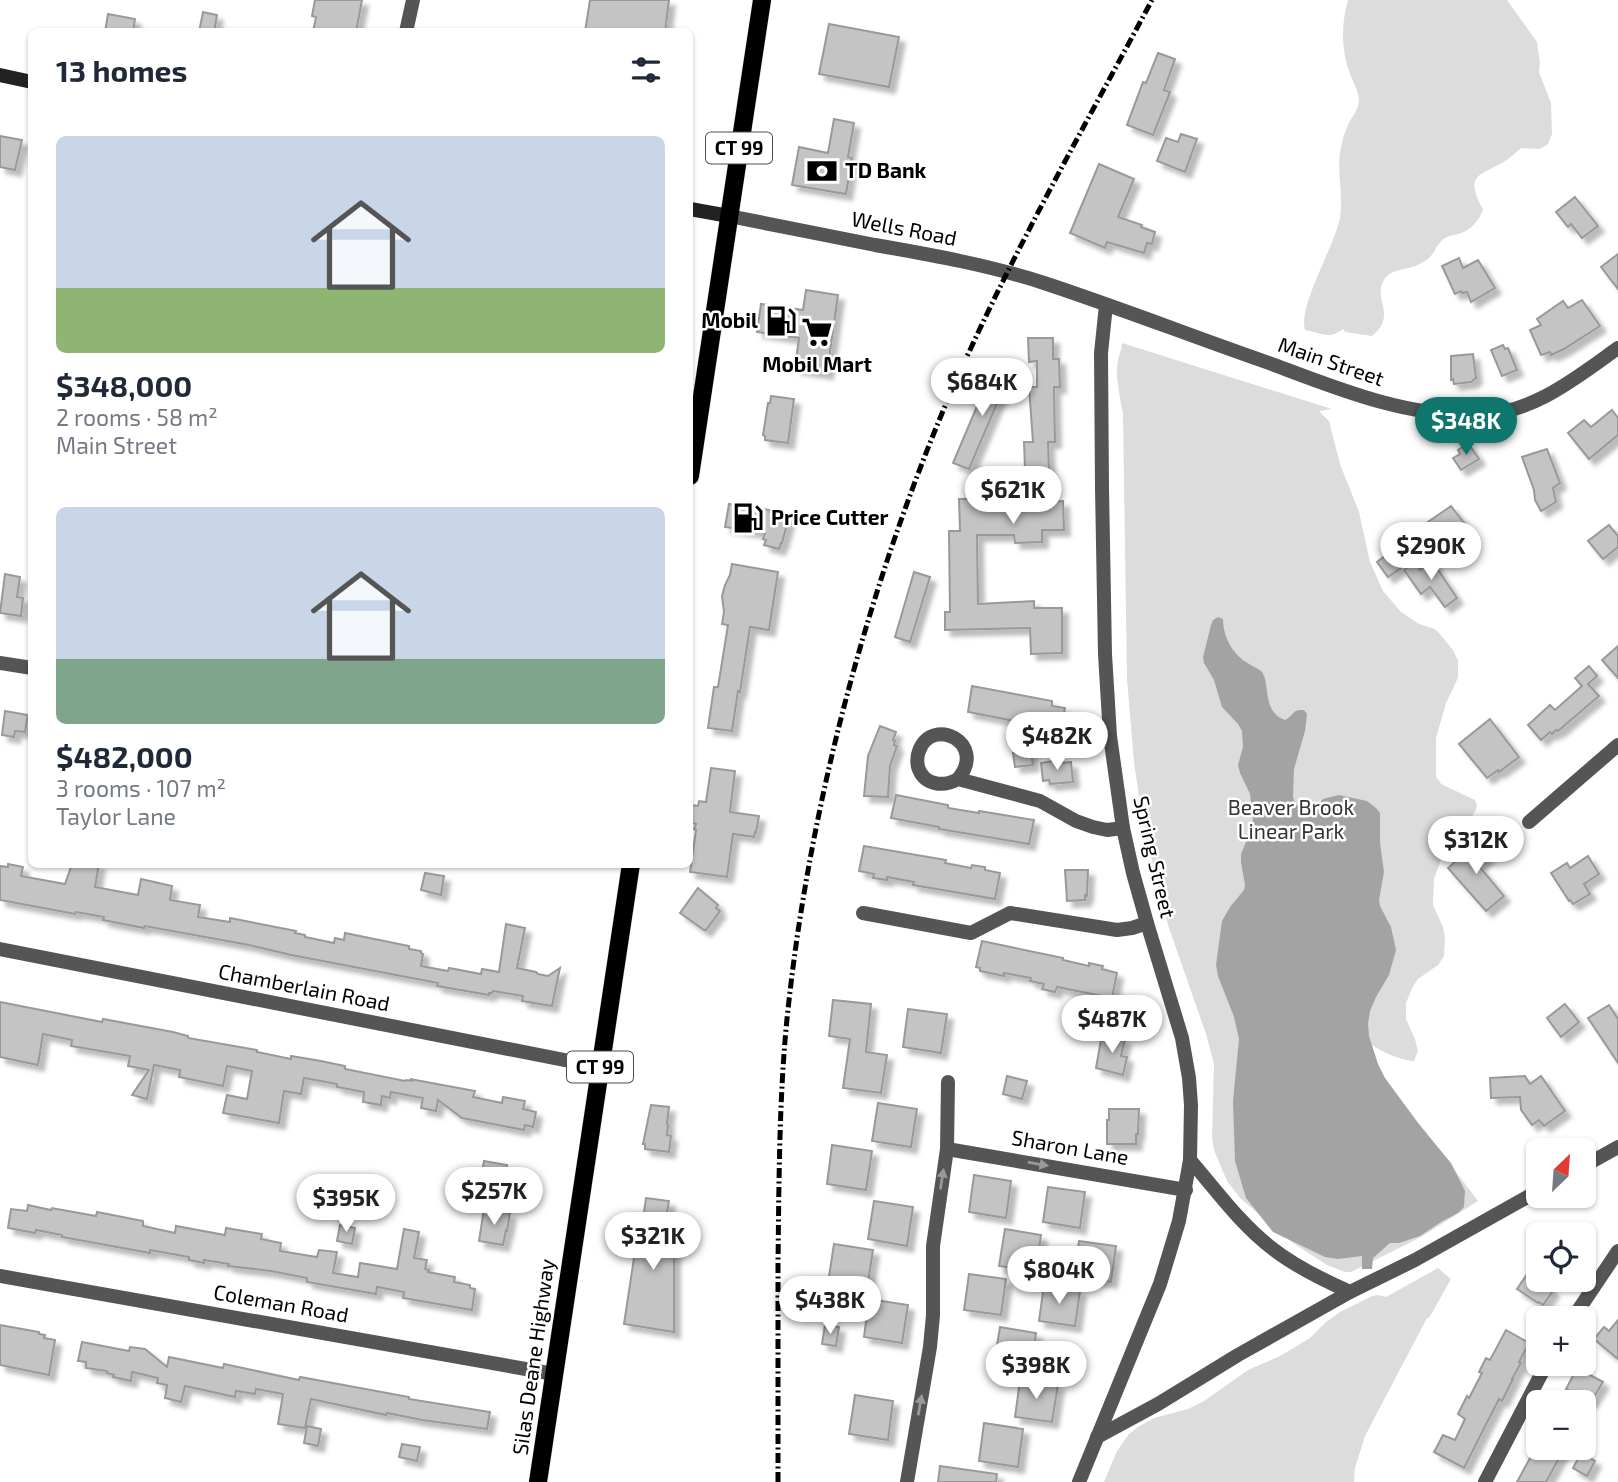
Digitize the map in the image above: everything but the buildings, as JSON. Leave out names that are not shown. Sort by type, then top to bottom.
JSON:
[{"type":"main road","name":"CT 99","points":[[693,457],[762,0]]},
{"type":"main road","points":[[0,75],[28,81]]},
{"type":"main road","name":"Wells Road","points":[[693,210],[729,216]]},
{"type":"main road","name":"Silas Deane Highway","points":[[538,1482],[630,868]]},
{"type":"street","points":[[407,28],[413,0]]},
{"type":"street","name":"Wells Road","points":[[729,216],[967,263],[1027,278],[1106,305]]},
{"type":"street","name":"Main Street","points":[[1106,305],[1356,395],[1448,415],[1505,413],[1530,404],[1556,391],[1618,348]]},
{"type":"street","name":"Spring Street","points":[[1079,1482],[1171,1253],[1190,1160],[1191,1105],[1182,1038],[1146,923],[1123,828],[1110,736],[1105,654],[1101,354],[1106,305]]},
{"type":"street","points":[[0,663],[28,667]]},
{"type":"street","points":[[1528,822],[1618,745]]},
{"type":"street","points":[[958,779],[1040,801],[1076,821],[1093,827],[1107,830],[1123,828]]},
{"type":"street","points":[[863,914],[971,933],[1010,913],[1101,928],[1132,929],[1146,923]]},
{"type":"street","name":"Chamberlain Road","points":[[0,949],[600,1067]]},
{"type":"street","points":[[907,1482],[930,1347],[933,1246],[947,1149],[948,1082]]},
{"type":"street","points":[[1596,1159],[1618,1147]]},
{"type":"street","name":"Sharon Lane","points":[[947,1149],[1186,1190]]},
{"type":"street","points":[[1190,1160],[1256,1234],[1273,1249],[1315,1275],[1350,1292]]},
{"type":"street","points":[[1097,1437],[1350,1292],[1415,1260],[1526,1198]]},
{"type":"street","points":[[1581,1306],[1618,1251]]},
{"type":"street","name":"Coleman Road","points":[[0,1276],[554,1374]]},
{"type":"street","points":[[1485,1482],[1540,1376]]},
{"type":"green space","points":[[1348,0],[1507,0],[1537,42],[1539,72],[1551,103],[1552,134],[1548,144],[1540,149],[1521,148],[1476,180],[1475,191],[1483,210],[1474,224],[1465,232],[1445,238],[1427,260],[1387,276],[1381,287],[1383,321],[1372,336],[1345,332],[1343,329],[1329,335],[1305,330],[1304,319],[1312,291],[1337,230],[1341,199],[1340,152],[1346,130],[1359,103],[1344,47],[1343,28]]},
{"type":"green space","name":"Beaver Brook Linear Park","points":[[1122,343],[1332,409],[1319,411],[1329,421],[1340,464],[1359,512],[1370,562],[1383,591],[1401,612],[1419,624],[1435,629],[1453,650],[1458,661],[1458,678],[1446,703],[1436,738],[1436,776],[1441,784],[1475,800],[1477,806],[1473,816],[1451,833],[1434,879],[1433,905],[1443,927],[1444,956],[1438,965],[1418,979],[1406,1003],[1406,1019],[1418,1051],[1414,1061],[1391,1055],[1371,1044],[1366,1053],[1478,1201],[1421,1237],[1351,1272],[1327,1265],[1293,1243],[1240,1198],[1227,1181],[1214,1150],[1214,1064],[1157,885],[1134,762],[1127,679],[1123,414],[1117,373]]},
{"type":"green space","points":[[1438,1268],[1451,1279],[1427,1318],[1365,1436],[1355,1468],[1354,1482],[1104,1482],[1117,1451],[1129,1434],[1138,1427],[1154,1418],[1188,1409],[1204,1401],[1248,1370],[1280,1356],[1310,1338],[1340,1312],[1372,1296],[1386,1297]]},
{"type":"shaded area","points":[[1218,617],[1223,619],[1227,638],[1233,649],[1264,676],[1269,704],[1277,716],[1285,720],[1300,710],[1307,714],[1294,769],[1295,803],[1314,813],[1323,799],[1339,795],[1367,801],[1380,813],[1384,872],[1379,900],[1391,927],[1396,950],[1389,975],[1370,1011],[1369,1036],[1385,1078],[1451,1163],[1465,1191],[1464,1207],[1458,1213],[1420,1236],[1390,1243],[1373,1258],[1372,1269],[1362,1269],[1362,1256],[1338,1259],[1325,1257],[1273,1232],[1246,1198],[1235,1161],[1233,1101],[1239,1039],[1216,965],[1222,921],[1244,890],[1241,854],[1253,819],[1250,794],[1238,765],[1243,747],[1242,731],[1222,707],[1214,680],[1204,663],[1211,625]]},
{"type":"railway","points":[[778,1482],[779,1175],[786,1029],[808,872],[842,714],[863,636],[914,484],[966,358],[1017,254],[1152,0]]},
{"type":"place","name":"TD Bank","points":[[822,171]]},
{"type":"place","name":"Mobil","points":[[781,321]]},
{"type":"place","name":"Mobil Mart","points":[[817,332]]},
{"type":"place","name":"Price Cutter","points":[[748,518]]}]
